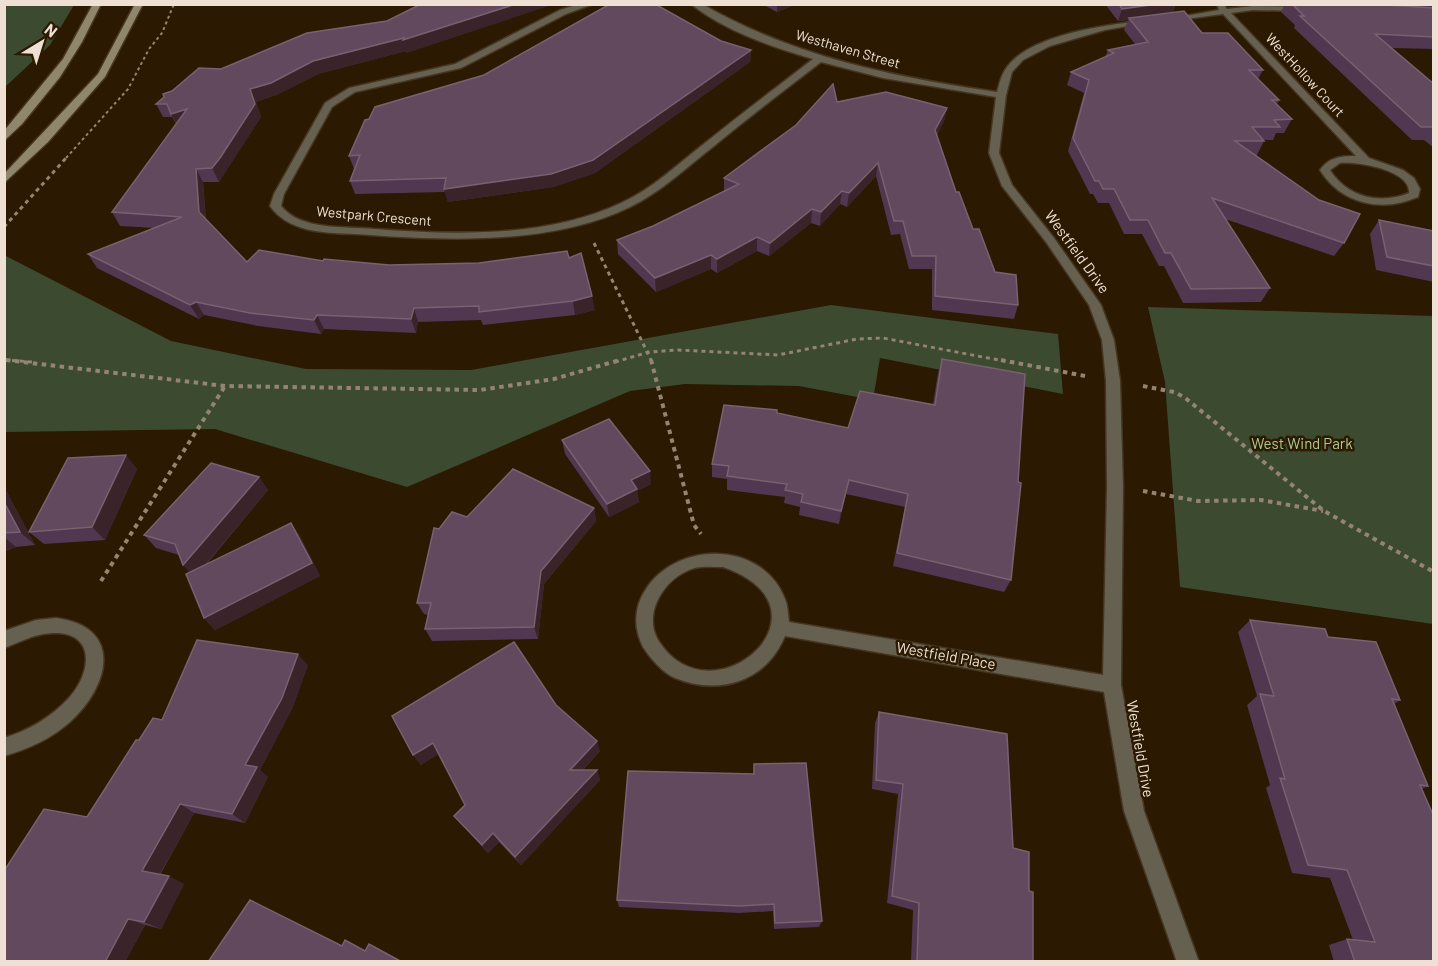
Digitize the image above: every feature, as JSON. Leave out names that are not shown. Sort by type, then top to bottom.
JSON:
[{"type":"main road","points":[[4,138],[56,80],[84,35],[97,4]]},
{"type":"main road","points":[[4,180],[44,140],[102,75],[139,4]]},
{"type":"street","name":"Westpark Crescent","points":[[589,4],[562,12],[458,66],[352,90],[337,97],[328,105],[275,206],[280,214],[293,222],[402,235],[477,235],[583,220],[623,207],[654,189],[820,58]]},
{"type":"street","name":"Westhaven Street","points":[[695,4],[735,26],[820,58],[912,81],[1001,95]]},
{"type":"street","name":"Westfield Drive","points":[[1188,962],[1134,811],[1112,685],[1115,487],[1113,381],[1108,340],[1095,305],[1050,240],[1007,186],[994,153],[1001,95],[1008,71],[1020,58],[1047,44],[1104,28],[1221,7],[1312,9]]},
{"type":"street","name":"WestHollow Court","points":[[1221,7],[1365,160],[1386,166],[1404,176],[1415,189],[1414,195],[1403,201],[1386,203],[1367,200],[1329,181],[1325,170],[1328,164],[1335,160],[1365,160]]},
{"type":"street","points":[[723,560],[751,570],[761,578],[774,595],[779,607],[780,628],[777,640],[765,659],[736,677],[718,680],[693,679],[664,664],[647,641],[643,622],[649,594],[669,573],[695,561],[723,560]]},
{"type":"street","points":[[4,640],[23,631],[54,624],[72,627],[91,640],[97,658],[89,685],[64,716],[40,733],[4,747]]},
{"type":"street","name":"Westfield Place","points":[[780,628],[1112,685]]},
{"type":"path","points":[[583,220],[649,352],[694,525],[723,560]]},
{"type":"path","points":[[4,360],[39,362],[225,386],[480,390],[554,379],[649,352],[678,350],[778,355],[857,339],[883,338],[1085,376]]},
{"type":"path","points":[[101,581],[225,386]]},
{"type":"path","points":[[1143,386],[1174,392],[1184,397],[1324,511],[1434,572]]},
{"type":"path","points":[[1115,487],[1198,501],[1261,500],[1324,511]]},
{"type":"green space","points":[[5,4],[74,5],[50,45],[5,87]]},
{"type":"green space","points":[[4,255],[171,341],[306,369],[471,370],[831,305],[1058,334],[1063,394],[880,358],[873,400],[799,386],[685,384],[630,391],[407,487],[215,429],[5,432]]},
{"type":"green space","name":"West Wind Park","points":[[1148,307],[1433,316],[1433,624],[1180,587],[1165,382]]},
{"type":"building","points":[[421,4],[516,4],[403,40],[404,38],[313,61],[271,83],[250,89],[255,104],[220,158],[212,168],[196,169],[199,212],[247,262],[259,250],[323,261],[324,259],[389,265],[479,263],[567,251],[569,258],[581,253],[592,296],[573,301],[479,312],[479,306],[414,308],[411,319],[317,315],[314,320],[250,313],[196,302],[190,305],[88,254],[182,217],[112,212],[187,109],[171,114],[167,104],[156,104],[164,97],[163,94],[172,91],[199,68],[221,69],[307,33],[387,21]]},
{"type":"building","points":[[610,4],[655,4],[721,41],[751,50],[593,160],[551,174],[444,189],[446,178],[350,181],[360,155],[349,156],[365,120],[369,119],[375,107],[484,75]]},
{"type":"building","points":[[1119,4],[1158,4],[1122,9]]},
{"type":"building","points":[[1292,4],[1370,4],[1434,8],[1434,37],[1375,34],[1434,84],[1434,127],[1421,127],[1300,16],[1304,16]]},
{"type":"building","points":[[1184,11],[1202,33],[1228,33],[1263,70],[1249,70],[1279,100],[1272,100],[1292,119],[1274,120],[1280,127],[1252,127],[1264,141],[1235,141],[1319,200],[1360,214],[1344,243],[1212,198],[1270,288],[1191,289],[1171,253],[1165,253],[1148,220],[1130,220],[1114,189],[1103,189],[1099,181],[1095,181],[1073,138],[1089,80],[1071,72],[1114,53],[1108,50],[1148,42],[1129,18]]},
{"type":"building","points":[[833,84],[837,102],[886,92],[947,108],[935,130],[956,192],[959,192],[973,229],[979,229],[995,272],[1016,275],[1018,305],[935,296],[936,256],[912,256],[903,221],[894,221],[878,163],[849,193],[842,191],[821,212],[812,209],[770,243],[757,237],[717,259],[711,255],[655,278],[617,240],[653,226],[739,184],[724,178],[796,125]]},
{"type":"building","points":[[1379,220],[1434,231],[1434,266],[1387,257]]},
{"type":"building","points":[[942,359],[1025,374],[1018,482],[1021,483],[1011,580],[897,553],[908,494],[849,480],[841,511],[801,502],[803,494],[785,490],[787,484],[727,476],[729,466],[712,464],[724,405],[777,410],[777,413],[848,428],[860,391],[935,405]]},
{"type":"building","points":[[609,419],[650,471],[631,480],[637,489],[607,504],[562,440]]},
{"type":"building","points":[[126,455],[92,527],[29,532],[68,458]]},
{"type":"building","points":[[211,463],[259,477],[183,565],[175,544],[144,535]]},
{"type":"building","points":[[513,469],[594,508],[541,571],[534,627],[425,629],[431,603],[417,603],[434,528],[439,529],[452,512],[467,517]]},
{"type":"building","points":[[4,502],[20,532],[4,533]]},
{"type":"building","points":[[291,523],[312,563],[204,618],[186,574]]},
{"type":"building","points":[[1250,620],[1325,629],[1328,637],[1376,642],[1400,700],[1392,699],[1428,786],[1420,785],[1434,817],[1434,962],[1355,962],[1347,939],[1375,942],[1347,870],[1308,865],[1280,778],[1285,779],[1260,694],[1274,696]]},
{"type":"building","points":[[197,640],[298,654],[282,698],[245,765],[257,767],[232,814],[180,804],[142,871],[169,876],[144,922],[128,919],[105,962],[4,962],[4,871],[44,809],[87,817],[136,740],[139,740],[153,718],[162,720]]},
{"type":"building","points":[[514,642],[556,705],[597,741],[570,770],[597,770],[515,857],[493,833],[482,845],[454,816],[465,805],[433,743],[413,755],[392,716]]},
{"type":"building","points":[[879,712],[1007,734],[1013,848],[1029,852],[1029,891],[1033,892],[1033,962],[917,962],[919,903],[892,896],[903,784],[876,780]]},
{"type":"building","points":[[806,763],[822,921],[775,923],[774,904],[740,906],[617,900],[628,771],[754,774],[754,764]]},
{"type":"building","points":[[250,900],[342,946],[345,940],[365,951],[369,944],[402,962],[208,962]]}]
